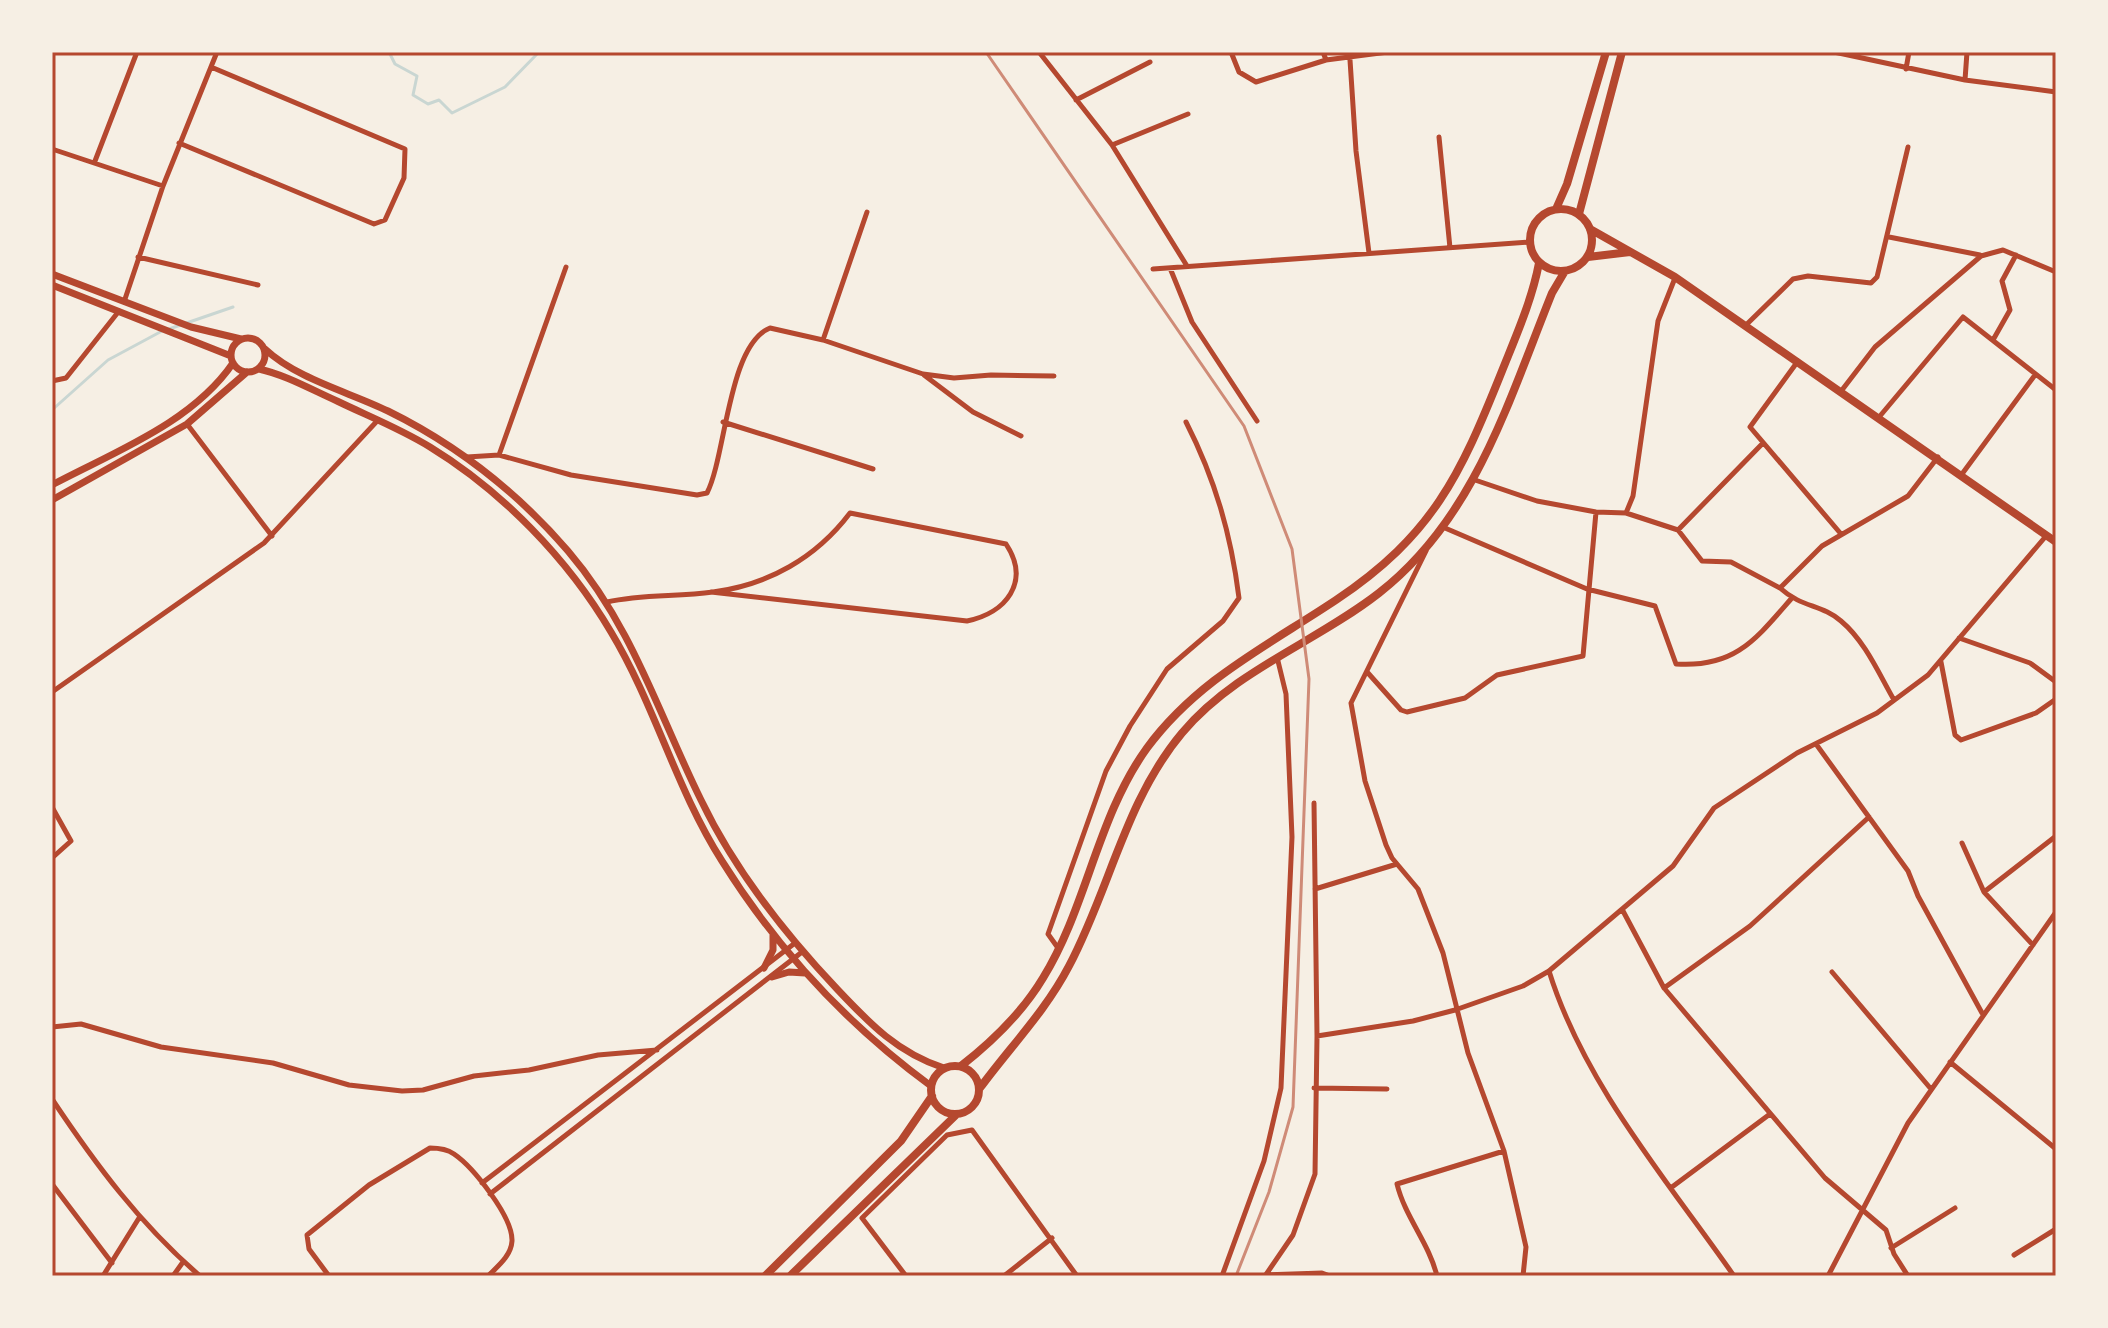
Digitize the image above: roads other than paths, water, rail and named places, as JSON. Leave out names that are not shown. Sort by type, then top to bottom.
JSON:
[{"type":"main road","points":[[961,1066],[1024,1005],[1058,948],[1112,814],[1144,751],[1192,695],[1392,558],[1433,515],[1469,451],[1526,308],[1539,263],[1530,242],[1534,224],[1556,209],[1567,184],[1606,52]]},
{"type":"main road","points":[[1579,214],[1622,52]]},
{"type":"main road","points":[[1556,209],[1579,214],[1590,229],[1593,238],[1588,257]]},
{"type":"main road","points":[[1590,229],[1675,277],[1880,416],[2056,542]]},
{"type":"main road","points":[[790,1276],[859,1214],[956,1115],[973,1106],[980,1088],[1038,1017],[1070,965],[1127,824],[1162,758],[1202,711],[1277,657],[1378,594],[1427,548],[1445,528],[1475,480],[1552,293],[1565,271],[1588,257],[1631,252]]},
{"type":"main road","points":[[1539,263],[1565,271]]},
{"type":"main road","points":[[52,274],[191,327],[241,339],[253,338],[291,367],[390,412],[467,457],[544,525],[607,602],[642,663],[711,820],[802,952],[884,1037],[912,1056],[944,1068],[961,1066],[973,1073],[980,1088]]},
{"type":"main road","points":[[52,285],[175,332],[232,360],[247,372]]},
{"type":"main road","points":[[52,485],[182,414],[216,385],[232,360],[232,347],[241,339]]},
{"type":"main road","points":[[259,369],[265,361],[265,349]]},
{"type":"main road","points":[[52,500],[187,424],[247,372],[259,369],[378,420],[427,445],[476,480],[527,526],[571,576],[612,633],[700,825],[772,933],[878,1047],[932,1091],[938,1107],[956,1115]]},
{"type":"main road","points":[[764,968],[773,950],[772,933]]},
{"type":"main road","points":[[772,977],[789,972],[806,973]]},
{"type":"main road","points":[[765,1276],[901,1141],[944,1068]]},
{"type":"street","points":[[95,161],[137,52]]},
{"type":"street","points":[[124,302],[163,186],[217,52]]},
{"type":"street","points":[[1039,52],[1112,145],[1187,266]]},
{"type":"street","points":[[1231,52],[1239,72],[1256,82],[1326,60],[1350,60],[1388,52]]},
{"type":"street","points":[[1323,52],[1326,60]]},
{"type":"street","points":[[1834,52],[1861,55],[1906,69],[1965,80],[2056,92]]},
{"type":"street","points":[[1906,69],[1909,52]]},
{"type":"street","points":[[1965,80],[1967,52]]},
{"type":"street","points":[[1350,60],[1356,151],[1369,253]]},
{"type":"street","points":[[1076,100],[1150,62]]},
{"type":"street","points":[[179,143],[374,224],[385,220],[403,182],[405,149],[211,67]]},
{"type":"street","points":[[1112,145],[1188,114]]},
{"type":"street","points":[[1439,137],[1450,248]]},
{"type":"street","points":[[1746,325],[1793,279],[1808,276],[1871,283],[1877,277],[1908,147]]},
{"type":"street","points":[[52,149],[163,186]]},
{"type":"street","points":[[823,340],[867,212]]},
{"type":"street","points":[[1889,237],[1981,256]]},
{"type":"street","points":[[1153,269],[1530,242]]},
{"type":"street","points":[[1842,390],[1875,347],[1981,256],[2003,250],[2056,272]]},
{"type":"street","points":[[1993,340],[2010,310],[2002,281],[2016,255]]},
{"type":"street","points":[[138,257],[258,285]]},
{"type":"street","points":[[499,455],[566,267]]},
{"type":"street","points":[[1170,268],[1192,322],[1257,421]]},
{"type":"street","points":[[1626,513],[1633,496],[1658,321],[1667,291],[1675,277]]},
{"type":"street","points":[[52,381],[66,378],[120,311]]},
{"type":"street","points":[[1880,416],[1963,317],[2056,390]]},
{"type":"street","points":[[467,457],[499,455],[571,475],[697,495],[707,493],[712,483],[723,422],[753,338],[770,328],[823,340],[923,374],[954,378],[1054,376]]},
{"type":"street","points":[[1799,361],[1750,427],[1841,534]]},
{"type":"street","points":[[923,374],[973,412],[1021,436]]},
{"type":"street","points":[[1962,474],[2035,375]]},
{"type":"street","points":[[52,692],[272,536],[378,420]]},
{"type":"street","points":[[723,422],[873,469]]},
{"type":"street","points":[[1058,948],[1048,934],[1106,771],[1130,726],[1167,669],[1223,621],[1239,598],[1230,533],[1208,466],[1186,422]]},
{"type":"street","points":[[187,424],[272,536]]},
{"type":"street","points":[[1678,530],[1763,443]]},
{"type":"street","points":[[1780,588],[1822,546],[1908,496],[1938,457]]},
{"type":"street","points":[[1475,480],[1537,501],[1596,512],[1626,513],[1678,530],[1702,561],[1731,562],[1780,588],[1791,599],[1841,621],[1869,656],[1894,700]]},
{"type":"street","points":[[1368,673],[1401,710],[1407,712],[1460,700],[1497,675],[1583,656],[1596,512]]},
{"type":"street","points":[[607,602],[629,597],[711,592],[967,621],[998,610],[1011,594],[1016,578],[1015,558],[1006,544],[850,513],[826,540],[778,574],[711,592]]},
{"type":"street","points":[[1445,528],[1587,589],[1655,606],[1674,662],[1680,665],[1714,661],[1739,653],[1791,599]]},
{"type":"street","points":[[1317,1036],[1413,1021],[1455,1010],[1523,986],[1549,971],[1673,866],[1714,808],[1816,744],[1894,700],[1941,662],[2046,535]]},
{"type":"street","points":[[1427,548],[1351,703],[1355,742],[1377,819],[1397,864],[1418,889],[1433,923],[1455,1010],[1504,1151],[1526,1247],[1523,1276]]},
{"type":"street","points":[[1959,638],[2030,663],[2056,682]]},
{"type":"street","points":[[1222,1276],[1264,1161],[1281,1088],[1292,837],[1286,694],[1277,657]]},
{"type":"street","points":[[1941,662],[1955,735],[1961,740],[2036,713],[2056,699]]},
{"type":"street","points":[[1816,744],[1908,871],[1918,896],[1982,1013]]},
{"type":"street","points":[[1266,1276],[1293,1235],[1311,1194],[1315,1174],[1314,803]]},
{"type":"street","points":[[52,807],[71,841],[52,858]]},
{"type":"street","points":[[1664,988],[1750,926],[1869,817]]},
{"type":"street","points":[[1984,892],[2056,836]]},
{"type":"street","points":[[1962,843],[1984,892],[2033,945]]},
{"type":"street","points":[[1315,889],[1397,864]]},
{"type":"street","points":[[1623,911],[1664,988],[1825,1178],[1886,1230],[1891,1248],[1908,1276]]},
{"type":"street","points":[[1828,1276],[1865,1211],[1908,1123],[1982,1013],[2056,912]]},
{"type":"street","points":[[482,1183],[795,943]]},
{"type":"street","points":[[490,1194],[802,952]]},
{"type":"street","points":[[1549,971],[1574,1039],[1734,1276]]},
{"type":"street","points":[[1832,972],[1931,1089]]},
{"type":"street","points":[[52,1027],[81,1024],[161,1047],[273,1063],[349,1085],[402,1091],[423,1090],[474,1076],[529,1070],[598,1055],[657,1050]]},
{"type":"street","points":[[1950,1062],[2056,1149]]},
{"type":"street","points":[[1314,1088],[1387,1089]]},
{"type":"street","points":[[52,1099],[102,1174],[139,1218],[200,1276]]},
{"type":"street","points":[[1672,1187],[1770,1114]]},
{"type":"street","points":[[906,1276],[859,1214],[947,1135],[972,1130],[1077,1276]]},
{"type":"street","points":[[329,1276],[309,1249],[307,1235],[315,1225],[393,1170],[430,1148],[441,1148],[455,1154],[482,1183],[510,1227],[512,1243],[506,1257],[488,1276]]},
{"type":"street","points":[[1437,1276],[1432,1258],[1409,1216],[1397,1184],[1504,1151]]},
{"type":"street","points":[[52,1184],[112,1263]]},
{"type":"street","points":[[1891,1248],[1955,1208]]},
{"type":"street","points":[[103,1276],[139,1218]]},
{"type":"street","points":[[2014,1255],[2056,1229]]},
{"type":"street","points":[[1004,1276],[1052,1238]]},
{"type":"street","points":[[173,1276],[183,1262]]},
{"type":"street","points":[[1266,1276],[1322,1273],[1330,1276]]},
{"type":"waterway","points":[[389,52],[395,64],[417,76],[413,95],[428,104],[439,100],[452,113],[505,87],[539,52]]},
{"type":"waterway","points":[[169,329],[233,307]]},
{"type":"waterway","points":[[52,410],[108,360],[162,331]]},
{"type":"railway","points":[[986,52],[1244,426],[1292,549],[1309,679],[1293,1107],[1269,1192],[1236,1276]]}]
